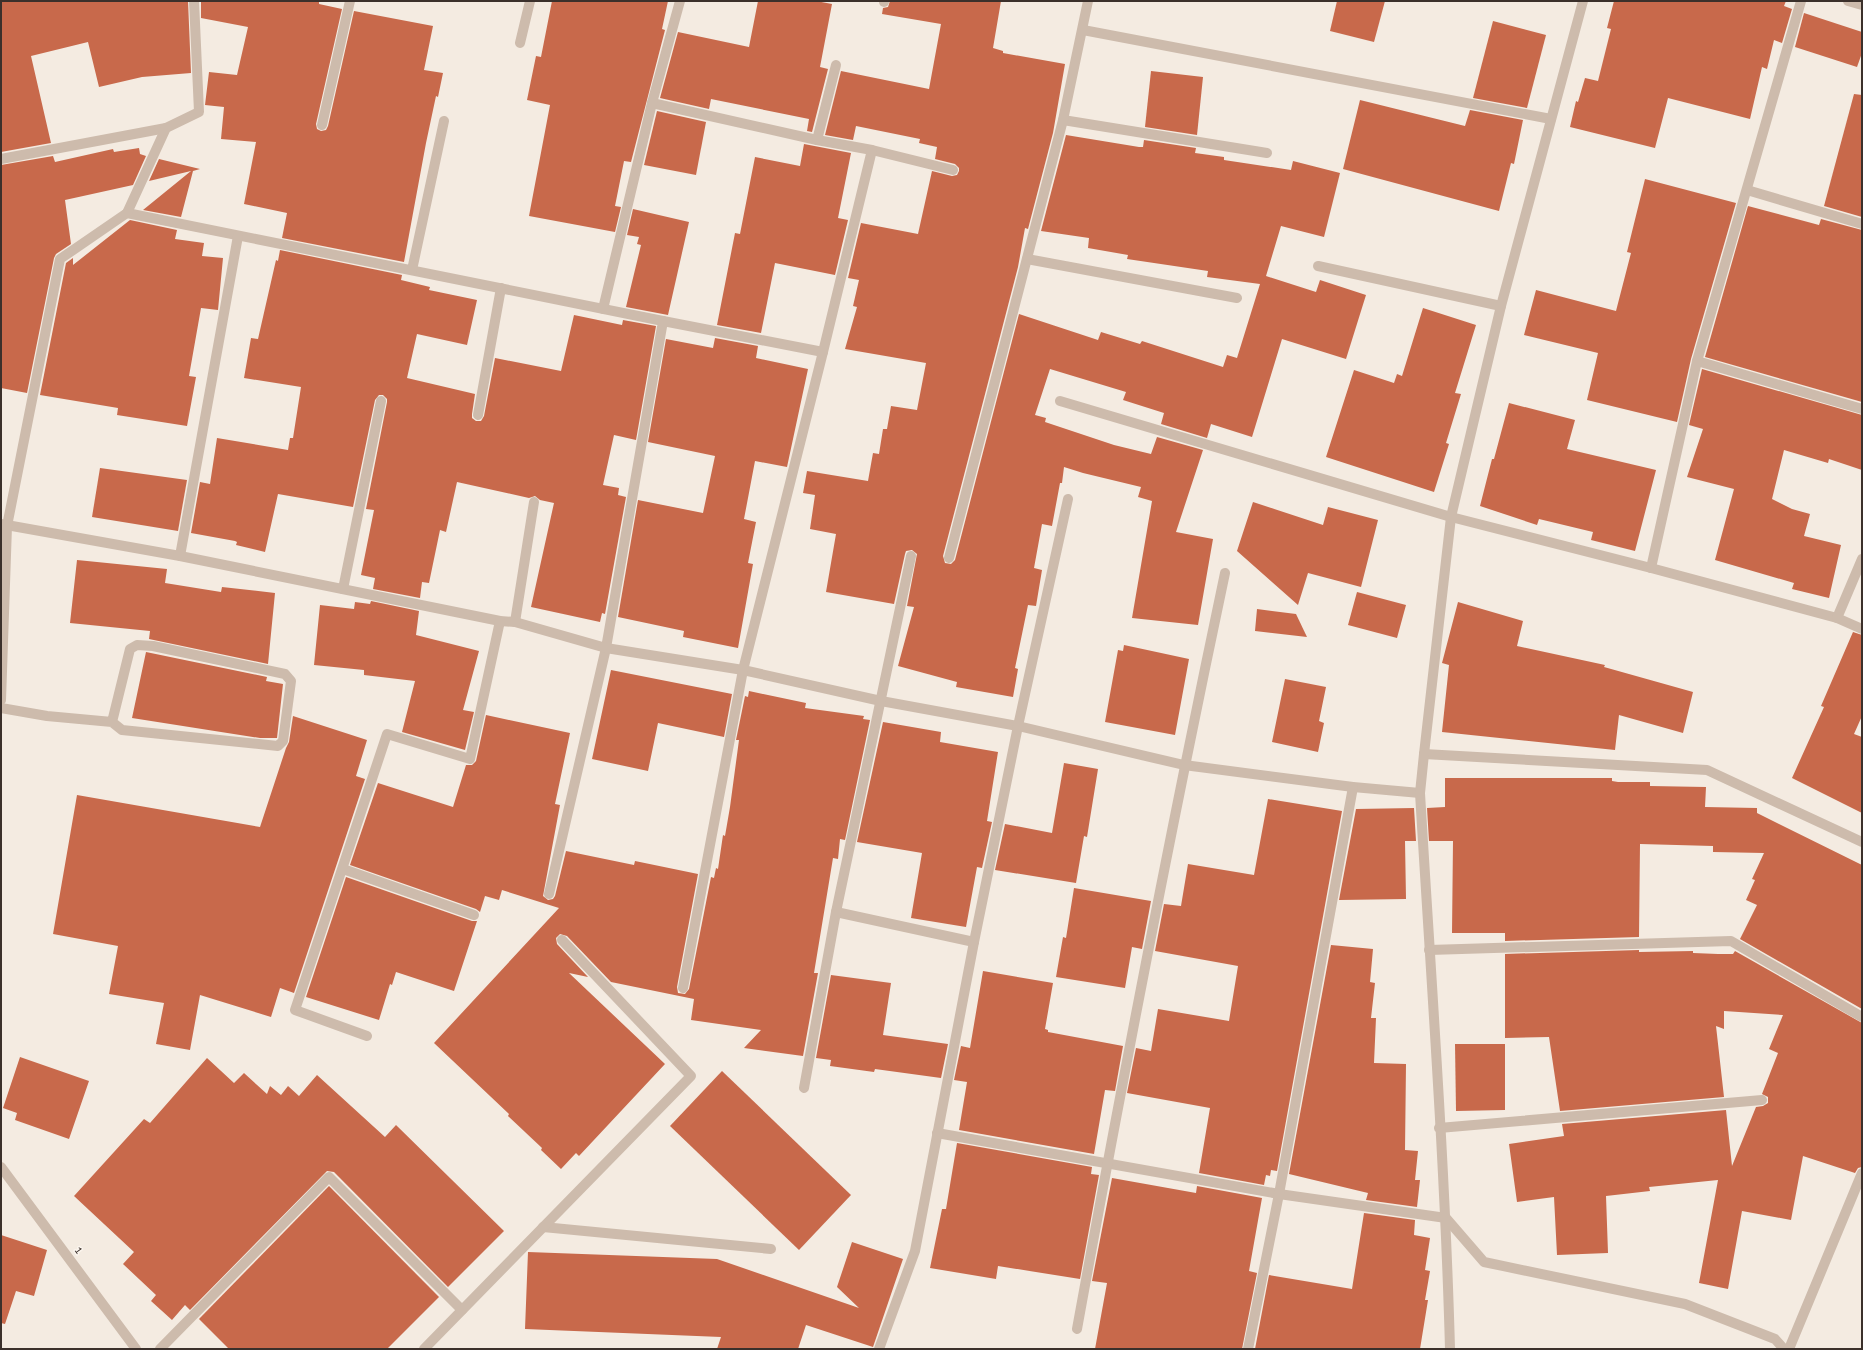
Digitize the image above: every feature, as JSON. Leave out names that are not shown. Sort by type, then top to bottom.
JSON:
[{"type":"street","points":[[1,159],[166,128],[198,112],[194,1]]},
{"type":"street","points":[[322,125],[350,1]]},
{"type":"street","points":[[520,43],[530,1]]},
{"type":"street","points":[[603,308],[652,103],[680,1]]},
{"type":"street","points":[[950,558],[1063,120],[1088,1]]},
{"type":"street","points":[[1450,1349],[1446,1218],[1439,1128],[1420,793],[1450,517],[1501,306],[1584,1]]},
{"type":"street","points":[[1651,568],[1697,361],[1802,1]]},
{"type":"street","points":[[1848,1],[1862,5]]},
{"type":"street","points":[[1083,30],[1551,119]]},
{"type":"street","points":[[817,140],[836,65]]},
{"type":"street","points":[[652,103],[817,140],[872,150],[953,170]]},
{"type":"street","points":[[1063,120],[1267,154]]},
{"type":"street","points":[[412,270],[444,122]]},
{"type":"street","points":[[1,700],[4,525],[60,259],[127,213],[166,128]]},
{"type":"street","points":[[683,988],[743,670],[872,150]]},
{"type":"street","points":[[1746,190],[1862,224]]},
{"type":"street","points":[[127,213],[823,352]]},
{"type":"street","points":[[180,556],[238,236]]},
{"type":"street","points":[[1027,259],[1237,298]]},
{"type":"street","points":[[1318,266],[1501,306]]},
{"type":"street","points":[[478,415],[501,288]]},
{"type":"street","points":[[549,894],[606,648],[663,321]]},
{"type":"street","points":[[1697,361],[1862,409]]},
{"type":"street","points":[[1060,401],[1450,517],[1651,568],[1837,618],[1862,629]]},
{"type":"street","points":[[344,590],[381,402]]},
{"type":"street","points":[[879,1349],[915,1251],[974,942],[1018,726],[1068,499]]},
{"type":"street","points":[[515,622],[534,502]]},
{"type":"street","points":[[4,525],[180,556],[500,621],[515,622],[606,648],[743,670],[881,701],[1018,726],[1184,765],[1352,787],[1420,793]]},
{"type":"street","points":[[804,1088],[836,912],[911,556]]},
{"type":"street","points":[[1837,618],[1862,559]]},
{"type":"street","points":[[1077,1329],[1107,1162],[1184,765],[1224,573]]},
{"type":"street","points":[[367,1036],[295,1010],[387,734],[470,759],[500,621]]},
{"type":"street","points":[[1,708],[47,716],[112,722],[122,730],[278,746],[283,741],[291,681],[285,674],[153,646],[137,645],[130,649],[112,722]]},
{"type":"street","points":[[1424,754],[1708,770],[1862,842]]},
{"type":"street","points":[[1248,1349],[1279,1194],[1352,787]]},
{"type":"street","points":[[343,869],[474,915]]},
{"type":"street","points":[[836,912],[974,942]]},
{"type":"street","points":[[424,1349],[691,1076],[562,940]]},
{"type":"street","points":[[1429,950],[1731,941],[1862,1017]]},
{"type":"street","points":[[1439,1128],[1762,1100]]},
{"type":"street","points":[[937,1133],[1107,1162],[1279,1194],[1446,1218],[1484,1262],[1685,1304],[1775,1339],[1784,1349]]},
{"type":"street","name":"1","points":[[1,1166],[136,1349]]},
{"type":"street","points":[[1789,1349],[1862,1173]]},
{"type":"street","points":[[160,1349],[329,1177],[462,1310]]},
{"type":"street","points":[[543,1227],[771,1249]]},
{"type":"building","points":[[1,1],[188,1],[191,73],[142,77],[99,87],[88,42],[31,56],[51,143],[1,152]]},
{"type":"building","points":[[201,1],[319,1],[319,4],[342,9],[316,124],[317,129],[321,131],[326,130],[328,126],[354,11],[433,26],[424,70],[443,73],[438,97],[436,96],[426,143],[404,262],[282,238],[287,213],[244,204],[256,142],[221,139],[224,107],[205,105],[209,72],[237,75],[248,27],[201,18]]},
{"type":"building","points":[[552,1],[668,1],[662,29],[665,30],[631,162],[624,161],[615,206],[621,207],[615,232],[529,216],[550,105],[527,100],[536,56],[541,57]]},
{"type":"building","points":[[758,1],[816,1],[832,4],[820,67],[828,69],[812,132],[807,131],[809,119],[711,99],[709,109],[660,98],[678,32],[749,47]]},
{"type":"building","points":[[890,1],[1001,1],[993,48],[1003,51],[1003,53],[1065,64],[1053,133],[1028,229],[1025,228],[1018,267],[943,556],[945,563],[951,564],[955,560],[1019,314],[1098,340],[1101,332],[1140,344],[1142,341],[1223,367],[1227,355],[1237,358],[1260,284],[1207,277],[1208,271],[1127,259],[1128,255],[1088,248],[1089,238],[1041,231],[1066,135],[1139,147],[1143,147],[1144,140],[1196,148],[1195,153],[1224,157],[1224,160],[1291,170],[1293,161],[1340,173],[1324,237],[1281,226],[1266,276],[1316,292],[1320,280],[1366,295],[1346,359],[1282,339],[1252,437],[1211,424],[1207,438],[1161,424],[1164,413],[1123,400],[1126,392],[1050,369],[1035,415],[1046,418],[1045,422],[1114,445],[1151,454],[1157,437],[1203,450],[1176,532],[1213,539],[1198,625],[1132,618],[1152,501],[1138,497],[1141,487],[1064,467],[1062,483],[1060,483],[1052,526],[1042,524],[1034,568],[1042,570],[1036,606],[1028,605],[1015,668],[1018,669],[1013,697],[956,687],[957,682],[898,666],[914,607],[907,606],[917,554],[912,550],[906,551],[894,604],[826,592],[836,534],[810,529],[815,495],[803,493],[807,471],[868,481],[873,453],[879,454],[883,429],[887,429],[891,406],[917,410],[926,363],[845,349],[857,307],[853,306],[859,280],[848,278],[861,223],[918,234],[932,171],[952,176],[957,175],[959,171],[959,168],[955,164],[935,159],[937,147],[919,143],[920,139],[856,126],[853,140],[825,135],[841,71],[929,89],[941,24],[882,14],[883,8],[888,7]]},
{"type":"building","points":[[1337,1],[1385,1],[1374,42],[1330,31]]},
{"type":"building","points":[[1614,1],[1786,1],[1784,6],[1792,9],[1782,43],[1774,40],[1767,69],[1762,67],[1750,119],[1668,98],[1655,148],[1570,127],[1576,101],[1578,102],[1585,78],[1598,81],[1611,29],[1607,28]]},
{"type":"building","points":[[1804,13],[1862,32],[1862,53],[1857,67],[1795,47]]},
{"type":"building","points":[[1493,21],[1546,35],[1527,108],[1473,98]]},
{"type":"building","points":[[1151,71],[1203,77],[1197,135],[1145,127]]},
{"type":"building","points":[[1854,94],[1862,95],[1862,217],[1824,206]]},
{"type":"building","points":[[1360,100],[1465,126],[1470,110],[1523,120],[1514,164],[1511,163],[1499,211],[1343,169]]},
{"type":"building","points":[[657,111],[706,122],[696,175],[644,165]]},
{"type":"building","points":[[804,144],[851,153],[838,218],[848,220],[835,275],[775,263],[761,333],[717,325],[735,233],[740,234],[755,157],[800,166]]},
{"type":"building","points":[[139,148],[140,154],[146,156],[133,185],[65,200],[71,244],[56,254],[54,258],[27,393],[1,388],[1,165],[53,156],[55,162],[113,149],[114,152]]},
{"type":"building","points":[[159,159],[200,169],[193,171],[181,217],[143,210],[191,171],[149,181]]},
{"type":"building","points":[[1645,179],[1736,203],[1691,359],[1677,422],[1587,400],[1598,353],[1524,335],[1536,290],[1616,311],[1631,253],[1627,252]]},
{"type":"building","points":[[1748,206],[1819,225],[1821,219],[1862,230],[1862,402],[1705,357]]},
{"type":"building","points":[[633,209],[689,222],[668,315],[626,307],[641,245],[637,244],[639,237],[627,235]]},
{"type":"building","points":[[130,220],[177,230],[175,239],[204,243],[202,256],[223,258],[218,310],[201,308],[189,376],[196,377],[187,426],[117,415],[118,408],[40,395],[66,263],[73,258],[73,265]]},
{"type":"building","points":[[280,250],[402,275],[401,280],[430,287],[429,290],[477,300],[467,345],[417,334],[407,378],[475,394],[472,418],[476,421],[481,421],[484,416],[495,358],[561,371],[574,315],[622,325],[623,320],[656,326],[636,440],[614,435],[603,485],[619,488],[618,495],[626,497],[605,614],[602,613],[600,622],[531,607],[554,503],[540,500],[535,496],[529,498],[457,482],[446,532],[440,530],[429,583],[422,582],[420,598],[373,589],[375,578],[361,575],[374,510],[366,509],[387,402],[387,399],[383,395],[379,395],[375,400],[353,507],[278,494],[265,552],[236,545],[237,542],[235,541],[191,533],[200,482],[210,484],[217,438],[288,450],[290,438],[293,438],[301,387],[244,378],[251,338],[258,339],[276,260],[278,261]]},
{"type":"building","points":[[1423,308],[1476,325],[1455,393],[1461,394],[1446,443],[1449,444],[1434,492],[1326,457],[1354,370],[1394,383],[1397,374],[1402,376]]},
{"type":"building","points":[[715,338],[758,346],[756,358],[808,369],[787,467],[755,461],[744,519],[756,522],[748,563],[753,564],[738,648],[683,637],[684,631],[618,617],[638,500],[703,513],[715,456],[648,442],[666,339],[713,348]]},
{"type":"building","points":[[1702,369],[1862,415],[1862,470],[1829,459],[1828,463],[1784,450],[1772,499],[1792,509],[1810,514],[1804,536],[1841,545],[1829,598],[1792,589],[1794,583],[1715,560],[1734,489],[1687,477],[1703,429],[1689,425]]},
{"type":"building","points":[[1509,403],[1575,420],[1567,449],[1656,470],[1635,551],[1591,540],[1593,532],[1539,519],[1537,525],[1480,506]]},
{"type":"building","points":[[100,468],[187,480],[178,531],[92,517]]},
{"type":"building","points":[[1253,502],[1323,525],[1328,507],[1378,520],[1361,587],[1308,573],[1298,605],[1237,551]]},
{"type":"building","points":[[77,560],[167,569],[165,583],[221,592],[222,587],[275,593],[268,664],[149,639],[150,631],[70,623]]},
{"type":"building","points":[[1357,592],[1406,605],[1397,638],[1348,625]]},
{"type":"building","points":[[371,601],[419,611],[416,635],[479,651],[463,710],[474,712],[465,750],[402,732],[415,681],[364,675],[364,670],[314,665],[320,605],[354,609],[355,602],[370,604]]},
{"type":"building","points":[[1458,602],[1523,621],[1517,646],[1605,665],[1604,667],[1693,692],[1683,733],[1619,715],[1615,750],[1442,732],[1449,665],[1442,663]]},
{"type":"building","points":[[1257,609],[1296,614],[1307,637],[1255,631]]},
{"type":"building","points":[[1853,632],[1862,635],[1862,716],[1854,734],[1862,737],[1862,813],[1792,778],[1824,707],[1821,706]]},
{"type":"building","points":[[1124,645],[1189,659],[1175,735],[1105,722],[1118,650],[1123,651]]},
{"type":"building","points":[[146,652],[267,677],[266,681],[283,684],[277,738],[260,738],[132,718]]},
{"type":"building","points":[[611,670],[732,694],[724,737],[658,723],[648,771],[592,759]]},
{"type":"building","points":[[1285,679],[1326,687],[1319,721],[1324,723],[1318,752],[1272,742]]},
{"type":"building","points":[[749,691],[806,703],[805,708],[864,716],[863,719],[870,720],[845,840],[840,839],[838,859],[833,858],[814,973],[818,973],[803,1056],[744,1048],[761,1030],[691,1020],[694,999],[611,982],[567,936],[560,934],[556,938],[557,944],[588,977],[569,973],[665,1064],[579,1156],[576,1153],[561,1169],[541,1150],[542,1148],[508,1116],[509,1114],[434,1043],[559,908],[502,890],[499,900],[485,896],[480,912],[476,909],[350,865],[378,783],[453,807],[466,765],[472,765],[476,761],[486,715],[570,733],[555,804],[560,805],[543,896],[548,900],[553,899],[555,896],[566,851],[634,865],[635,861],[698,874],[677,987],[678,993],[685,994],[689,989],[711,877],[714,878],[716,868],[718,869],[723,835],[725,836],[739,740],[736,740],[745,696],[748,697]]},
{"type":"building","points":[[293,716],[367,740],[356,776],[365,779],[294,993],[280,988],[271,1017],[200,995],[190,1050],[156,1044],[164,1003],[109,994],[118,946],[53,934],[77,795],[260,827],[289,742]]},
{"type":"building","points":[[883,722],[941,732],[940,742],[998,752],[987,821],[992,822],[982,868],[977,867],[966,927],[911,918],[922,853],[857,842]]},
{"type":"building","points":[[1064,763],[1098,769],[1087,837],[1084,836],[1076,883],[995,870],[1005,824],[1052,833]]},
{"type":"building","points":[[1445,778],[1612,778],[1612,781],[1618,782],[1650,782],[1650,786],[1706,787],[1705,807],[1757,808],[1757,813],[1862,865],[1862,1009],[1740,939],[1757,905],[1746,900],[1755,880],[1752,879],[1764,853],[1713,852],[1713,846],[1640,844],[1639,937],[1505,941],[1505,933],[1452,933],[1453,841],[1429,841],[1427,808],[1445,807]]},
{"type":"building","points":[[1268,799],[1342,811],[1277,1171],[1271,1170],[1270,1176],[1266,1175],[1264,1185],[1199,1173],[1210,1108],[1127,1093],[1136,1048],[1151,1051],[1158,1009],[1229,1021],[1238,966],[1155,951],[1164,904],[1181,906],[1188,864],[1254,875]]},
{"type":"building","points":[[1414,808],[1416,841],[1405,841],[1406,899],[1339,900],[1356,809]]},
{"type":"building","points":[[346,877],[472,921],[477,921],[454,991],[396,972],[392,985],[390,984],[379,1020],[306,997]]},
{"type":"building","points":[[1074,888],[1151,901],[1142,949],[1132,947],[1125,988],[1056,977],[1063,937],[1066,938]]},
{"type":"building","points":[[1331,945],[1373,949],[1370,982],[1375,983],[1371,1018],[1376,1018],[1374,1063],[1406,1064],[1405,1150],[1418,1151],[1415,1180],[1420,1180],[1417,1207],[1366,1200],[1368,1193],[1289,1174]]},
{"type":"building","points":[[1639,950],[1639,952],[1693,951],[1693,953],[1718,954],[1733,954],[1735,951],[1862,1023],[1862,1167],[1858,1168],[1855,1173],[1803,1156],[1791,1220],[1742,1211],[1728,1289],[1699,1283],[1718,1180],[1649,1187],[1650,1191],[1606,1196],[1608,1253],[1557,1255],[1554,1197],[1517,1202],[1509,1144],[1564,1136],[1562,1124],[1726,1110],[1732,1166],[1756,1107],[1763,1106],[1768,1103],[1768,1097],[1762,1094],[1778,1053],[1769,1049],[1783,1015],[1724,1011],[1724,1029],[1716,1026],[1724,1097],[1560,1111],[1549,1037],[1505,1038],[1505,954]]},
{"type":"building","points":[[983,971],[1053,983],[1045,1029],[1048,1030],[1048,1032],[1123,1046],[1115,1091],[1105,1090],[1094,1154],[959,1130],[967,1082],[954,1080],[961,1046],[970,1048]]},
{"type":"building","points":[[831,975],[891,983],[883,1035],[948,1044],[941,1078],[875,1069],[874,1072],[830,1066],[831,1060],[816,1058]]},
{"type":"building","points":[[1455,1044],[1505,1044],[1505,1110],[1456,1111]]},
{"type":"building","points":[[20,1057],[89,1081],[69,1139],[15,1120],[17,1113],[3,1108]]},
{"type":"building","points":[[207,1058],[234,1083],[244,1073],[267,1094],[270,1086],[281,1095],[288,1086],[299,1096],[317,1075],[385,1137],[396,1125],[504,1231],[448,1287],[334,1172],[327,1171],[190,1310],[185,1305],[172,1320],[151,1301],[156,1295],[123,1264],[134,1252],[74,1196],[144,1119],[150,1123]]},
{"type":"building","points":[[722,1071],[851,1195],[799,1250],[670,1126]]},
{"type":"building","points":[[957,1143],[1092,1167],[1091,1174],[1099,1175],[1080,1279],[998,1266],[996,1279],[930,1268],[942,1209],[946,1209]]},
{"type":"building","points":[[1112,1178],[1196,1193],[1197,1186],[1262,1198],[1249,1271],[1257,1273],[1242,1349],[1095,1349],[1107,1283],[1092,1281]]},
{"type":"building","points":[[329,1186],[439,1297],[387,1349],[229,1349],[199,1319]]},
{"type":"building","points":[[1364,1213],[1415,1220],[1414,1235],[1430,1238],[1425,1270],[1430,1271],[1425,1300],[1428,1300],[1420,1349],[1255,1349],[1269,1275],[1352,1289]]},
{"type":"building","points":[[1,1235],[47,1250],[34,1296],[16,1291],[5,1324],[1,1323]]},
{"type":"building","points":[[852,1242],[903,1259],[873,1347],[806,1325],[798,1349],[717,1349],[721,1337],[525,1329],[528,1252],[717,1259],[859,1308],[837,1287]]}]
